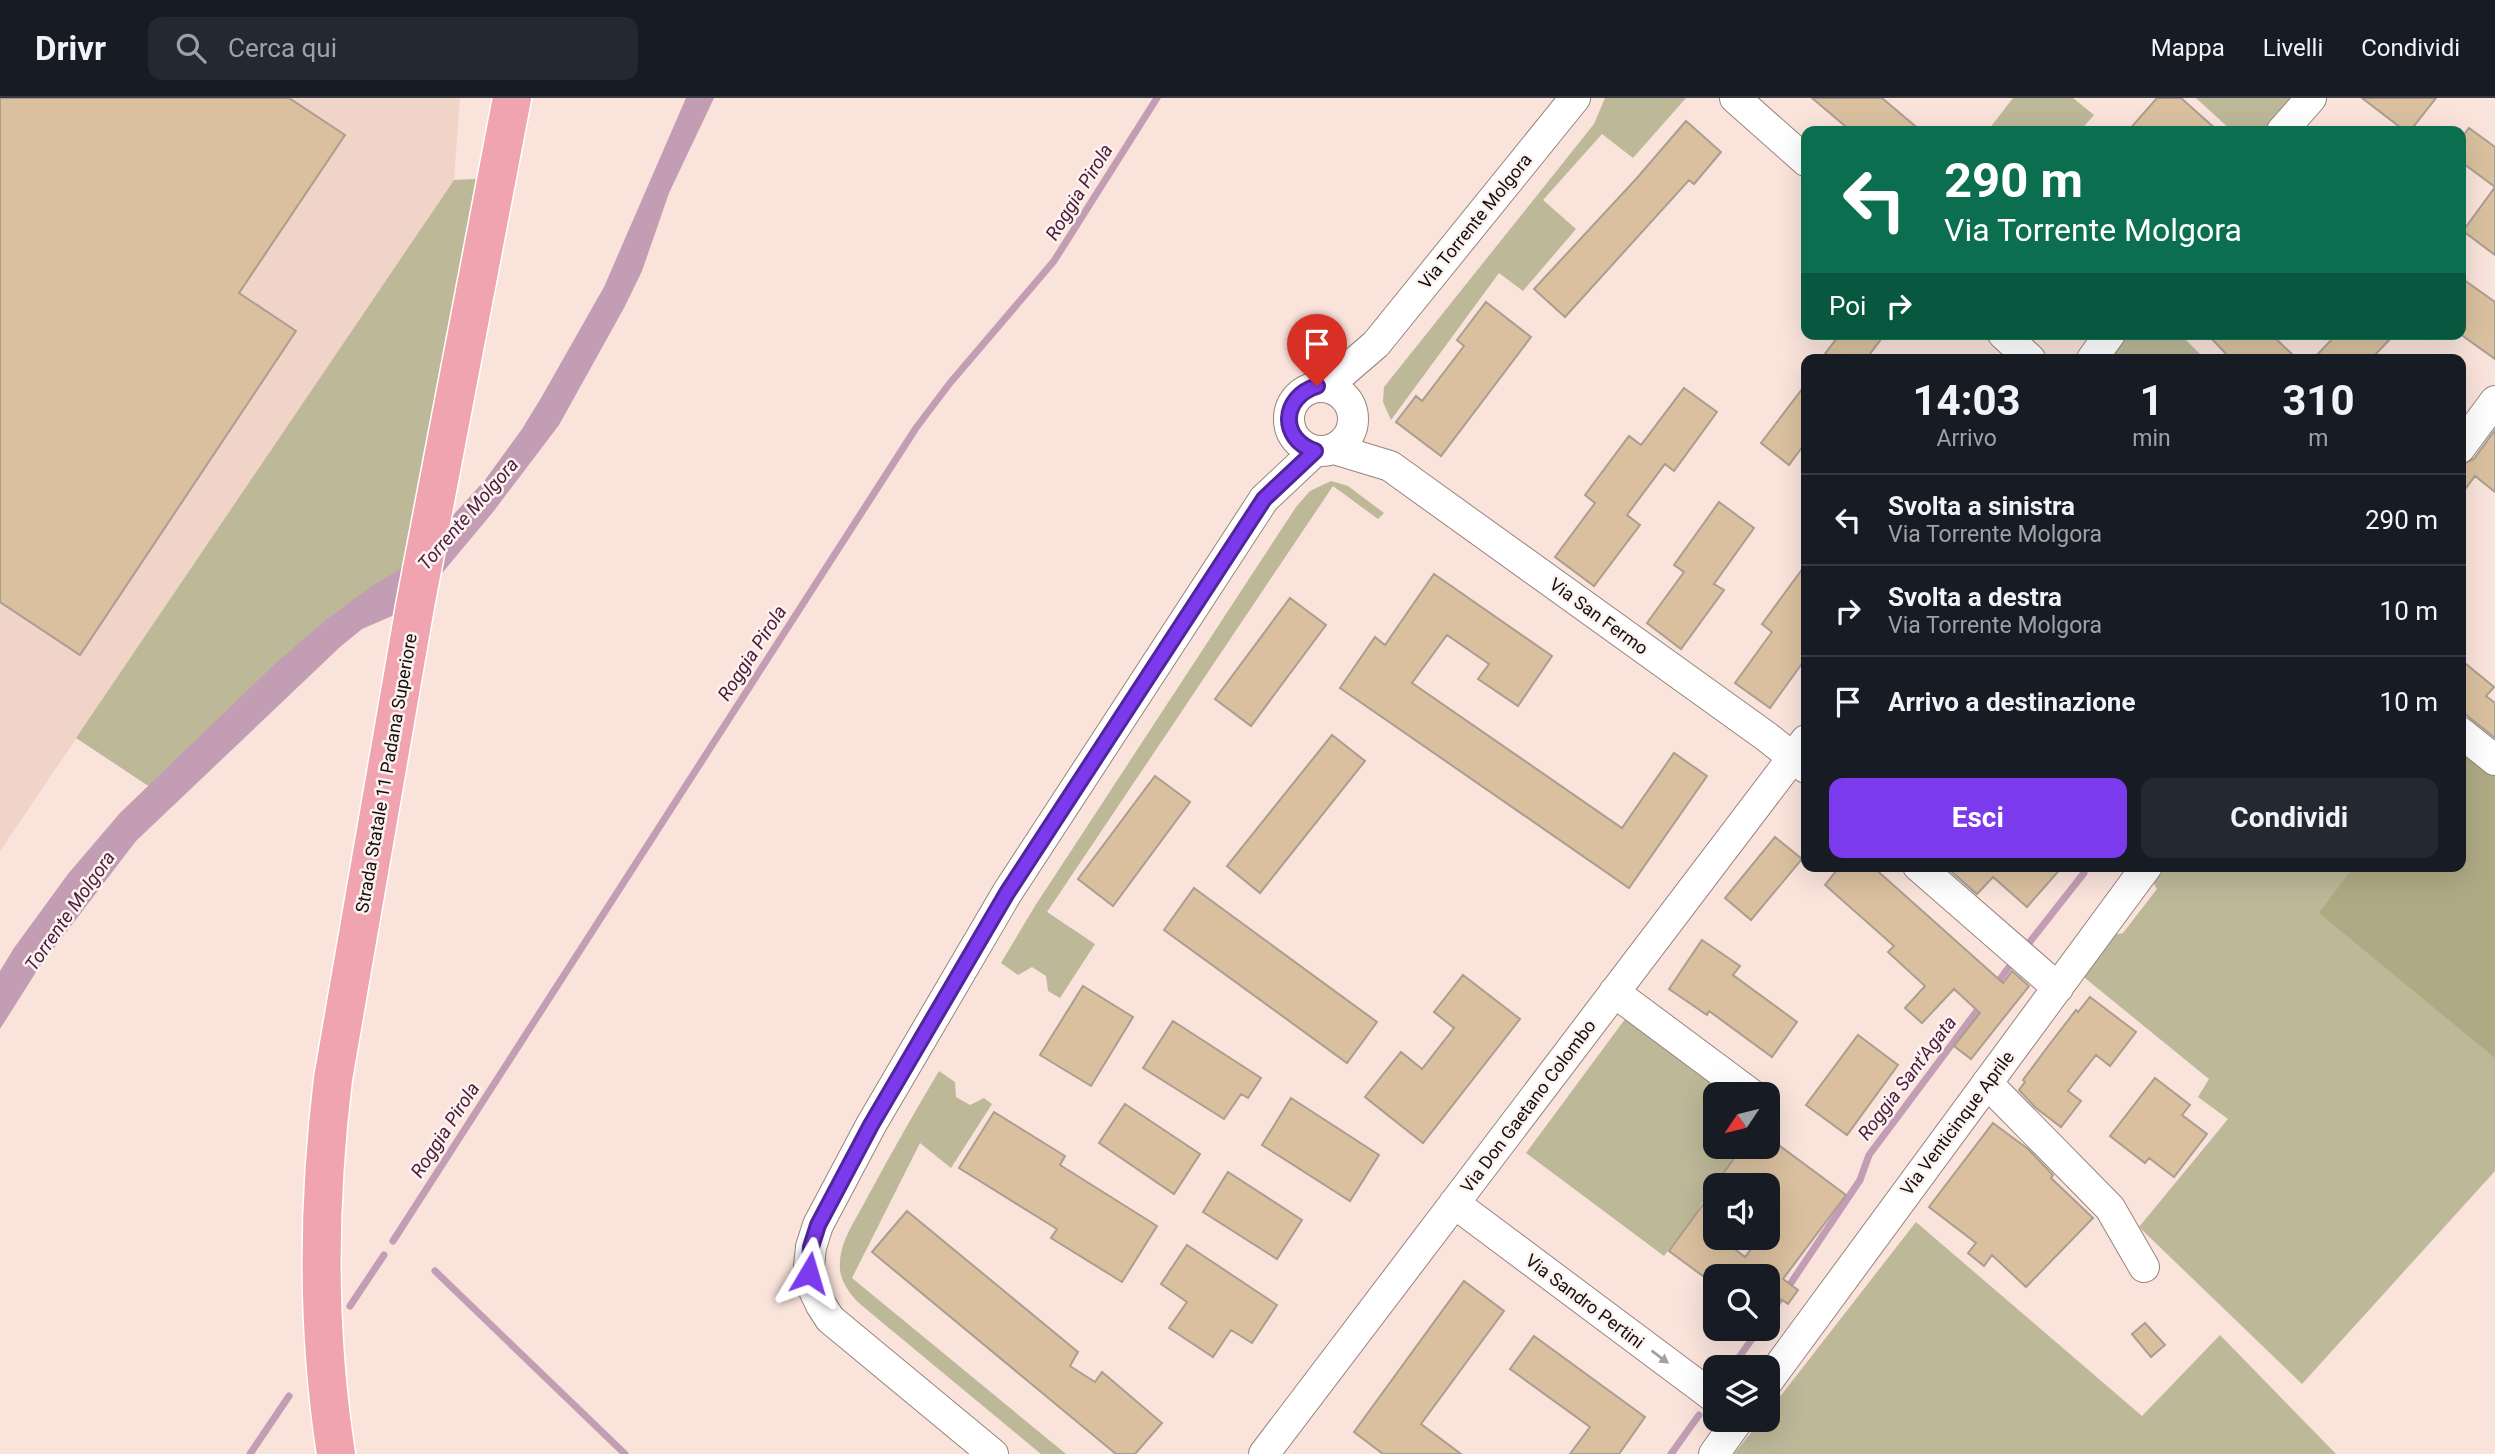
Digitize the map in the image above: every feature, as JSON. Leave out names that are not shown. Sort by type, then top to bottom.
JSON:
[{"type":"main road","name":"Strada Statale 11 Padana Superiore","points":[[336,1454],[327,1362],[323,1220],[327,1128],[339,1035],[415,606],[512,98]]},
{"type":"street","name":"Via Torrente Molgora","points":[[1289,423],[1292,404],[1298,396],[1307,389],[1326,387],[1376,344],[1575,98]]},
{"type":"street","points":[[1735,98],[1801,157]]},
{"type":"street","points":[[2287,126],[2311,98]]},
{"type":"street","points":[[2009,340],[2025,354]]},
{"type":"street","name":"Via Torrente Molgora","points":[[1264,499],[1325,450],[1347,439],[1352,429],[1352,412],[1376,344]]},
{"type":"street","points":[[1326,387],[1335,389],[1346,397],[1352,412],[1390,466]]},
{"type":"street","points":[[2466,440],[2495,401]]},
{"type":"street","points":[[1289,423],[1296,439],[1307,448],[1390,466]]},
{"type":"street","points":[[993,1454],[831,1319],[821,1304],[809,1273],[813,1241],[818,1225],[871,1125],[1007,893],[1264,499],[1289,423]]},
{"type":"street","name":"Via San Fermo","points":[[1390,466],[1801,754]]},
{"type":"street","points":[[2466,737],[2495,760]]},
{"type":"street","name":"Via Don Gaetano Colombo","points":[[1264,1454],[1614,992],[1801,756]]},
{"type":"street","points":[[1925,872],[2058,988]]},
{"type":"street","name":"Via Venticinque Aprile","points":[[1780,1365],[2143,872]]},
{"type":"street","points":[[1614,992],[1735,1082]]},
{"type":"street","points":[[1987,1083],[2110,1208],[2144,1267]]},
{"type":"street","name":"Via Sandro Pertini","points":[[1454,1203],[1703,1389]]},
{"type":"street","points":[[1714,1454],[1730,1432]]},
{"type":"shaded area","points":[[0,98],[460,98],[454,180],[0,851]]},
{"type":"shaded area","points":[[1605,98],[1686,98],[1633,158],[1602,134],[1543,200],[1576,229],[1523,291],[1499,273],[1391,420],[1383,402],[1384,387],[1594,124]]},
{"type":"shaded area","points":[[2013,98],[2073,98],[2094,115],[2084,126],[1991,126]]},
{"type":"shaded area","points":[[2196,98],[2312,98],[2288,126],[2227,126]]},
{"type":"shaded area","points":[[498,178],[424,563],[162,795],[76,738],[454,180]]},
{"type":"shaded area","points":[[2110,340],[2186,340],[2200,354],[2100,354]]},
{"type":"shaded area","points":[[1331,481],[1348,486],[1384,513],[1378,519],[1333,486],[1047,912],[1095,944],[1060,998],[1048,991],[1046,976],[1032,967],[1018,975],[1001,963],[1035,906],[1296,507],[1310,491]]},
{"type":"shaded area","points":[[2466,747],[2495,773],[2495,1058],[2319,913],[2350,872],[2466,872]]},
{"type":"shaded area","points":[[2495,771],[2495,1171],[2302,1384],[2139,1227],[2228,1119],[2198,1097],[2209,1079],[2080,974],[2104,937],[2123,933],[2157,889],[2150,877],[2154,872],[2466,872],[2466,850]]},
{"type":"shaded area","points":[[1634,1007],[1735,1082],[1703,1082],[1703,1159],[1733,1159],[1723,1173],[1703,1173],[1703,1201],[1664,1256],[1526,1153]]},
{"type":"shaded area","points":[[939,1071],[955,1082],[956,1097],[970,1105],[984,1098],[992,1104],[951,1168],[920,1143],[852,1278],[1066,1454],[1041,1454],[860,1304],[848,1291],[843,1280],[840,1262],[846,1237]]},
{"type":"shaded area","points":[[1916,1222],[2142,1416],[2220,1335],[2336,1454],[1734,1454],[1752,1432],[1780,1432],[1780,1397]]},
{"type":"water","name":"Torrente Molgora","points":[[686,98],[714,98],[669,193],[642,271],[559,425],[443,572],[392,616],[362,629],[340,647],[136,841],[38,969],[0,1029],[0,971],[68,874],[120,813],[276,663],[326,620],[414,558],[485,480],[522,429],[604,287]]},
{"type":"building","points":[[0,98],[289,98],[345,135],[239,293],[296,331],[80,655],[0,602]]},
{"type":"building","points":[[1812,98],[1882,98],[1915,126],[1845,126]]},
{"type":"building","points":[[2157,98],[2181,98],[2212,126],[2132,126]]},
{"type":"building","points":[[2362,98],[2436,98],[2414,126],[2398,126]]},
{"type":"building","points":[[1686,121],[1721,152],[1694,184],[1689,180],[1565,317],[1534,289]]},
{"type":"building","points":[[2469,128],[2495,147],[2495,187],[2466,165],[2466,132]]},
{"type":"building","points":[[2495,187],[2495,255],[2466,233],[2466,227]]},
{"type":"building","points":[[2466,281],[2495,302],[2495,359],[2466,338]]},
{"type":"building","points":[[1486,302],[1531,337],[1441,456],[1396,422],[1416,396],[1422,401],[1464,346],[1457,340]]},
{"type":"building","points":[[1835,340],[1880,340],[1870,354],[1825,354]]},
{"type":"building","points":[[2213,340],[2277,340],[2292,354],[2226,354]]},
{"type":"building","points":[[2331,340],[2389,340],[2376,354],[2318,354]]},
{"type":"building","points":[[1684,388],[1717,412],[1674,471],[1665,464],[1627,515],[1640,525],[1594,586],[1555,557],[1595,503],[1585,495],[1629,436],[1641,445]]},
{"type":"building","points":[[1801,391],[1801,449],[1789,465],[1761,443]]},
{"type":"building","points":[[2495,430],[2495,492],[2475,476],[2466,488],[2466,462],[2474,459]]},
{"type":"building","points":[[1719,502],[1754,528],[1714,584],[1724,590],[1681,649],[1647,623],[1684,572],[1674,565]]},
{"type":"building","points":[[1801,571],[1801,665],[1770,708],[1735,683],[1772,632],[1762,624]]},
{"type":"building","points":[[1434,574],[1552,656],[1518,706],[1478,679],[1489,664],[1447,635],[1412,683],[1622,828],[1674,753],[1707,776],[1629,888],[1340,688],[1375,637],[1385,645]]},
{"type":"building","points":[[1290,598],[1326,625],[1251,726],[1215,699]]},
{"type":"building","points":[[2466,664],[2494,687],[2486,696],[2495,703],[2495,738],[2466,715]]},
{"type":"building","points":[[1332,735],[1365,761],[1260,893],[1227,866]]},
{"type":"building","points":[[1155,776],[1190,802],[1113,906],[1078,879]]},
{"type":"building","points":[[1775,837],[1801,858],[1751,920],[1725,898]]},
{"type":"building","points":[[1835,872],[1879,872],[2003,983],[2012,971],[2029,986],[1971,1059],[1954,1046],[1980,1013],[1954,989],[1922,1023],[1905,1008],[1925,986],[1888,952],[1894,946],[1825,885]]},
{"type":"building","points":[[1952,872],[2058,872],[2027,907],[1993,877],[1977,894]]},
{"type":"building","points":[[1194,888],[1377,1022],[1347,1063],[1164,930]]},
{"type":"building","points":[[1702,940],[1740,966],[1733,975],[1797,1022],[1772,1057],[1709,1011],[1707,1015],[1669,989]]},
{"type":"building","points":[[1463,975],[1520,1019],[1423,1143],[1365,1097],[1401,1052],[1422,1069],[1454,1028],[1434,1012]]},
{"type":"building","points":[[1083,986],[1133,1017],[1091,1086],[1040,1055]]},
{"type":"building","points":[[2090,997],[2136,1032],[2110,1066],[2096,1055],[2068,1091],[2081,1101],[2061,1127],[2036,1108],[2019,1090],[2025,1082],[2023,1080],[2049,1045],[2076,1010],[2078,1012]]},
{"type":"building","points":[[1173,1021],[1261,1078],[1248,1098],[1241,1094],[1224,1119],[1143,1068]]},
{"type":"building","points":[[1858,1035],[1898,1065],[1847,1135],[1806,1105]]},
{"type":"building","points":[[2155,1078],[2190,1105],[2182,1115],[2207,1134],[2174,1177],[2149,1158],[2145,1163],[2110,1136]]},
{"type":"building","points":[[1291,1098],[1379,1155],[1350,1201],[1262,1145]]},
{"type":"building","points":[[1125,1104],[1200,1154],[1174,1194],[1099,1143]]},
{"type":"building","points":[[994,1112],[1065,1156],[1060,1165],[1157,1226],[1122,1282],[1051,1238],[1057,1229],[959,1168]]},
{"type":"building","points":[[1993,1123],[2028,1149],[2053,1175],[2051,1178],[2093,1218],[2026,1287],[1992,1255],[1984,1266],[1968,1253],[1976,1243],[1929,1207]]},
{"type":"building","points":[[1780,1146],[1846,1195],[1783,1279],[1798,1290],[1788,1304],[1780,1299],[1780,1264],[1703,1264],[1703,1276],[1669,1251],[1703,1204],[1703,1250],[1736,1250],[1745,1257],[1750,1250],[1780,1250],[1780,1173],[1724,1173],[1734,1159],[1780,1159]]},
{"type":"building","points":[[1228,1172],[1302,1220],[1277,1259],[1203,1212]]},
{"type":"building","points":[[907,1211],[1078,1352],[1070,1366],[1095,1382],[1102,1372],[1162,1423],[1135,1454],[1116,1454],[872,1252]]},
{"type":"building","points":[[1187,1245],[1277,1305],[1252,1343],[1231,1330],[1213,1357],[1169,1328],[1187,1302],[1161,1284]]},
{"type":"building","points":[[1464,1281],[1504,1311],[1421,1424],[1461,1454],[1383,1454],[1354,1432]]},
{"type":"building","points":[[2145,1323],[2165,1345],[2151,1357],[2132,1334]]},
{"type":"building","points":[[1534,1336],[1645,1417],[1619,1454],[1570,1454],[1590,1427],[1510,1369]]},
{"type":"waterway","name":"Roggia Pirola","points":[[393,1241],[916,428],[950,383],[1054,261],[1157,98]]},
{"type":"waterway","name":"Roggia Sant'Agata","points":[[2029,943],[2084,873]]},
{"type":"waterway","name":"Roggia Sant'Agata","points":[[1995,986],[2009,967]]},
{"type":"waterway","name":"Roggia Sant'Agata","points":[[1780,1299],[1860,1180],[1869,1155],[1982,1004]]},
{"type":"waterway","name":"Roggia Pirola","points":[[350,1306],[384,1255]]},
{"type":"waterway","points":[[435,1271],[625,1454]]},
{"type":"waterway","name":"Roggia Sant'Agata","points":[[1741,1355],[1751,1341]]},
{"type":"waterway","name":"Roggia Pirola","points":[[250,1454],[289,1396]]},
{"type":"waterway","name":"Roggia Sant'Agata","points":[[1671,1454],[1699,1415]]},
{"type":"route","points":[[809,1273],[811,1247],[818,1225],[871,1125],[1007,893],[1264,499],[1315,451],[1296,439],[1291,430],[1289,416],[1292,404],[1298,396],[1317,386]]}]
